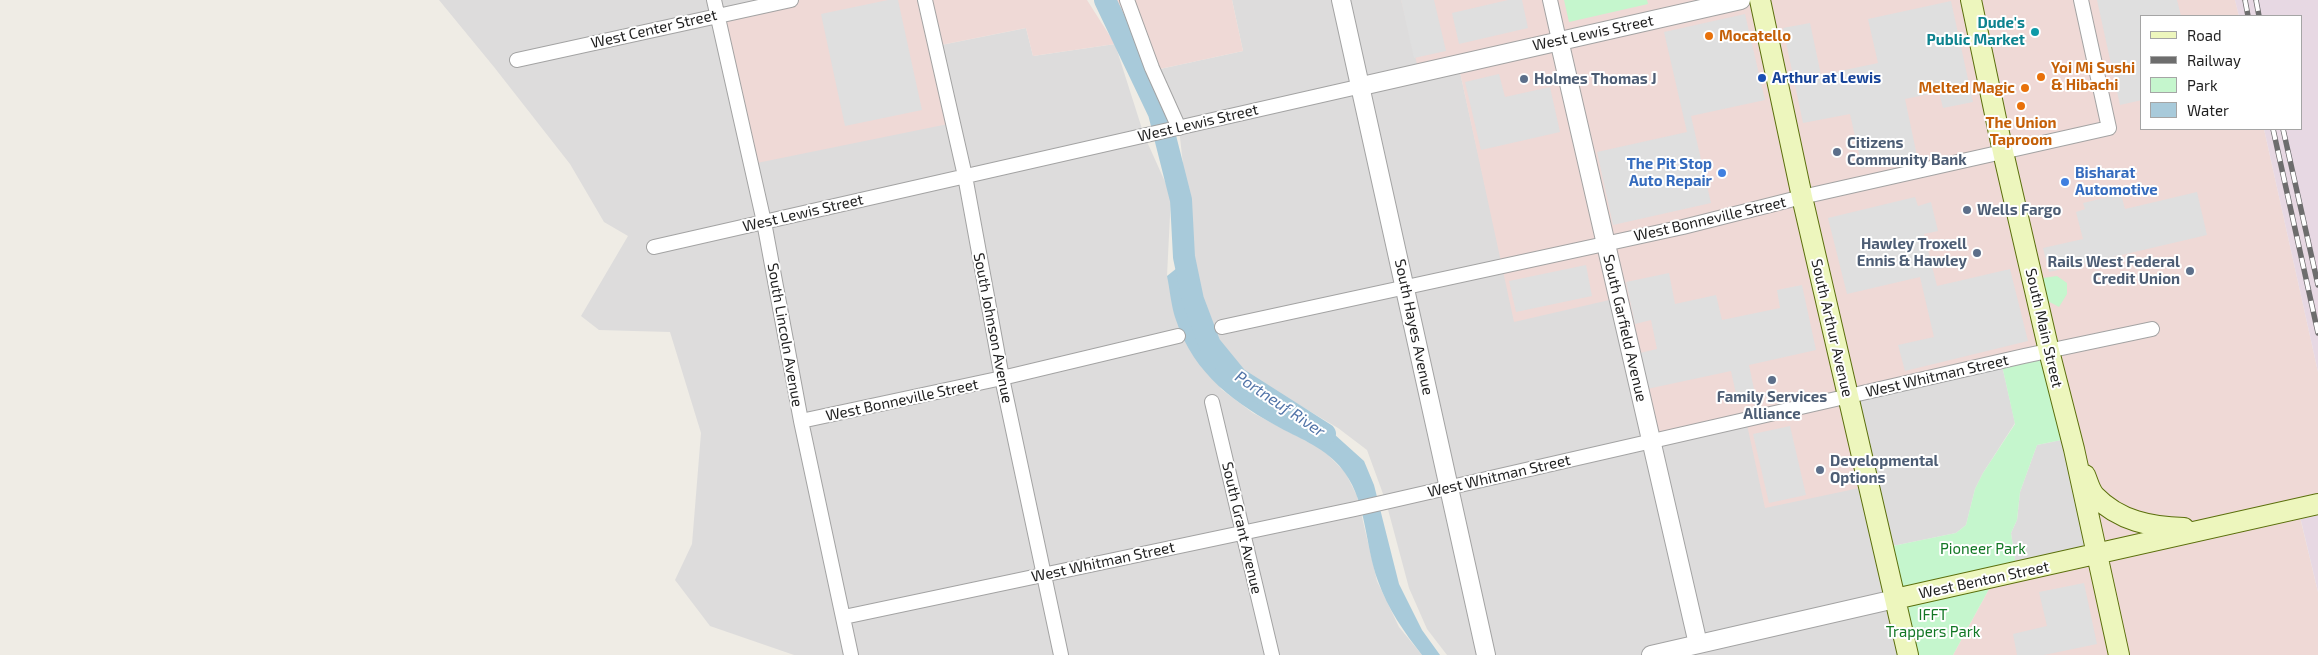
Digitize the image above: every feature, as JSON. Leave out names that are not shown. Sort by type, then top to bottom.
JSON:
[{"type":"main road","name":"South Arthur Avenue","points":[[1760,0],[1802,197],[1908,655]]},
{"type":"main road","name":"South Main Street","points":[[1971,0],[2003,152],[2049,351],[2074,449],[2119,655]]},
{"type":"main road","points":[[2074,449],[2094,495],[2117,513],[2143,524],[2211,529]]},
{"type":"main road","name":"West Benton Street","points":[[1895,600],[2096,556],[2318,504]]},
{"type":"street","name":"South Lincoln Avenue","points":[[714,0],[764,222],[801,421],[851,655]]},
{"type":"street","name":"West Center Street","points":[[517,60],[791,0]]},
{"type":"street","name":"South Johnson Avenue","points":[[926,0],[965,176],[1002,378],[1061,655]]},
{"type":"street","points":[[1127,0],[1152,68],[1179,128]]},
{"type":"street","name":"South Hayes Avenue","points":[[1341,0],[1362,86],[1486,655]]},
{"type":"street","name":"South Garfield Avenue","points":[[1550,0],[1700,650]]},
{"type":"street","name":"West Lewis Street","points":[[654,247],[1741,0]]},
{"type":"street","name":"West Bonneville Street","points":[[1222,327],[1606,244],[1802,197],[2109,128],[2081,0]]},
{"type":"street","name":"West Whitman Street","points":[[844,617],[1355,509],[1848,396],[2152,329]]},
{"type":"street","name":"West Bonneville Street","points":[[801,421],[1002,378],[1178,336]]},
{"type":"street","name":"South Grant Avenue","points":[[1212,402],[1272,655]]},
{"type":"street","name":"West Benton Street","points":[[1651,655],[1700,650],[1895,600]]},
{"type":"shaded area","points":[[439,0],[791,0],[936,46],[1026,28],[1033,56],[1115,44],[1144,135],[1171,195],[1167,276],[1221,389],[1253,413],[1323,450],[1345,472],[1357,496],[1377,581],[1399,627],[1422,655],[794,655],[710,626],[675,580],[692,544],[701,433],[670,332],[599,330],[581,316],[628,236],[604,222],[570,164]]},
{"type":"shaded area","points":[[791,0],[1087,0],[1115,44],[1033,56],[1026,28],[936,46],[953,123],[752,164],[718,15]]},
{"type":"shaded area","points":[[888,0],[898,0],[922,110],[845,126],[821,14]]},
{"type":"shaded area","points":[[1112,0],[1232,0],[1243,51],[1146,72]]},
{"type":"shaded area","points":[[1232,0],[1401,0],[1458,63],[1503,266],[1618,298],[1848,396],[2001,361],[2015,423],[1975,489],[1966,525],[1956,533],[1883,548],[1908,655],[1447,655],[1427,629],[1409,588],[1386,502],[1367,450],[1338,428],[1245,373],[1218,340],[1199,288],[1179,128],[1146,72],[1243,51]]},
{"type":"shaded area","points":[[1401,0],[2235,0],[2239,15],[2140,15],[2140,130],[2264,130],[2318,372],[2318,504],[2298,509],[2318,592],[2318,655],[1953,655],[1995,578],[2096,555],[2049,351],[1848,396],[1869,486],[1765,508],[1746,420],[1651,442],[1618,298],[1514,322],[1458,63],[1419,72]]},
{"type":"shaded area","points":[[1401,0],[1434,0],[1446,51],[1414,58]]},
{"type":"shaded area","points":[[1508,0],[1522,0],[1528,28],[1459,44],[1452,13]]},
{"type":"shaded area","points":[[2097,0],[2177,0],[2181,15],[2140,15],[2140,100],[2120,105]]},
{"type":"shaded area","points":[[2235,0],[2318,0],[2318,372],[2264,130],[2303,130],[2303,15],[2239,15]]},
{"type":"shaded area","points":[[1951,1],[1973,102],[1943,108],[1939,92],[1905,99],[1917,156],[1862,168],[1850,114],[1803,123],[1783,28],[1810,23],[1821,75],[1878,63],[1868,19]]},
{"type":"shaded area","points":[[1745,14],[1765,100],[1691,116],[1711,203],[1613,225],[1597,152],[1687,132],[1664,32]]},
{"type":"shaded area","points":[[1499,74],[1505,97],[1550,87],[1560,132],[1481,150],[1465,82]]},
{"type":"shaded area","points":[[2197,192],[2207,235],[2049,272],[2043,248],[2083,239],[2076,212],[2085,209],[2083,203],[2121,194],[2125,209]]},
{"type":"shaded area","points":[[1915,197],[1918,206],[1931,202],[1938,231],[1924,234],[1937,286],[2010,269],[2028,341],[1905,371],[1898,345],[1934,337],[1920,277],[1847,294],[1828,218]]},
{"type":"shaded area","points":[[1586,265],[1592,296],[1516,312],[1509,281]]},
{"type":"shaded area","points":[[1669,273],[1675,304],[1716,295],[1722,320],[1780,308],[1777,290],[1802,285],[1816,350],[1749,365],[1756,399],[1738,403],[1731,371],[1647,389],[1640,353],[1657,349],[1651,320],[1635,324],[1626,282]]},
{"type":"shaded area","points":[[1790,426],[1806,495],[1769,503],[1753,434]]},
{"type":"shaded area","points":[[2071,438],[2096,555],[2017,573],[2011,533],[2017,520],[2020,492],[2037,445]]},
{"type":"shaded area","points":[[2318,504],[2318,592],[2298,508]]},
{"type":"shaded area","points":[[2084,583],[2097,644],[2044,655],[2017,655],[2013,634],[2047,626],[2039,592]]},
{"type":"green space","points":[[1564,0],[1647,0],[1648,4],[1569,22]]},
{"type":"green space","points":[[2057,276],[2067,283],[2067,294],[2059,307],[2044,299],[2043,278]]},
{"type":"green space","name":"Pioneer Park","points":[[2049,351],[2071,438],[2037,445],[2020,492],[2017,520],[2011,533],[2017,573],[1995,578],[1953,655],[1908,655],[1883,548],[1956,533],[1966,525],[1975,489],[1983,473],[2015,424],[2001,361]]},
{"type":"water","points":[[1187,260],[1195,328],[1227,378],[1267,408],[1314,423],[1334,434],[1364,461],[1374,485],[1399,584],[1422,630],[1440,655],[1422,655],[1392,611],[1382,591],[1374,568],[1358,498],[1345,473],[1333,459],[1318,448],[1249,410],[1233,398],[1205,372],[1194,357],[1176,320],[1167,276]]},
{"type":"waterway","name":"Portneuf River","points":[[1105,0],[1159,113],[1181,200],[1184,257],[1193,300],[1210,345],[1237,378],[1325,434]]},
{"type":"railway","points":[[2245,0],[2248,15]]},
{"type":"railway","points":[[2256,0],[2259,15]]},
{"type":"railway","points":[[2273,130],[2318,333]]},
{"type":"railway","points":[[2283,130],[2318,285]]},
{"type":"place","name":"Dude's Public Market","points":[[2035,32]]},
{"type":"place","name":"Mocatello","points":[[1709,36]]},
{"type":"place","name":"Yoi Mi Sushi & Hibachi","points":[[2041,77]]},
{"type":"place","name":"Arthur at Lewis","points":[[1762,78]]},
{"type":"place","name":"Holmes Thomas J","points":[[1524,79]]},
{"type":"place","name":"Melted Magic","points":[[2025,88]]},
{"type":"place","name":"The Union Taproom","points":[[2021,106]]},
{"type":"place","name":"Citizens Community Bank","points":[[1837,152]]},
{"type":"place","name":"The Pit Stop Auto Repair","points":[[1722,173]]},
{"type":"place","name":"Bisharat Automotive","points":[[2065,182]]},
{"type":"place","name":"Wells Fargo","points":[[1967,210]]},
{"type":"place","name":"Hawley Troxell Ennis & Hawley","points":[[1977,253]]},
{"type":"place","name":"Rails West Federal Credit Union","points":[[2190,271]]},
{"type":"place","name":"Family Services Alliance","points":[[1772,380]]},
{"type":"place","name":"Developmental Options","points":[[1820,470]]},
{"type":"park label","name":"IFFT Trappers Park","points":[[1933,624]]}]
